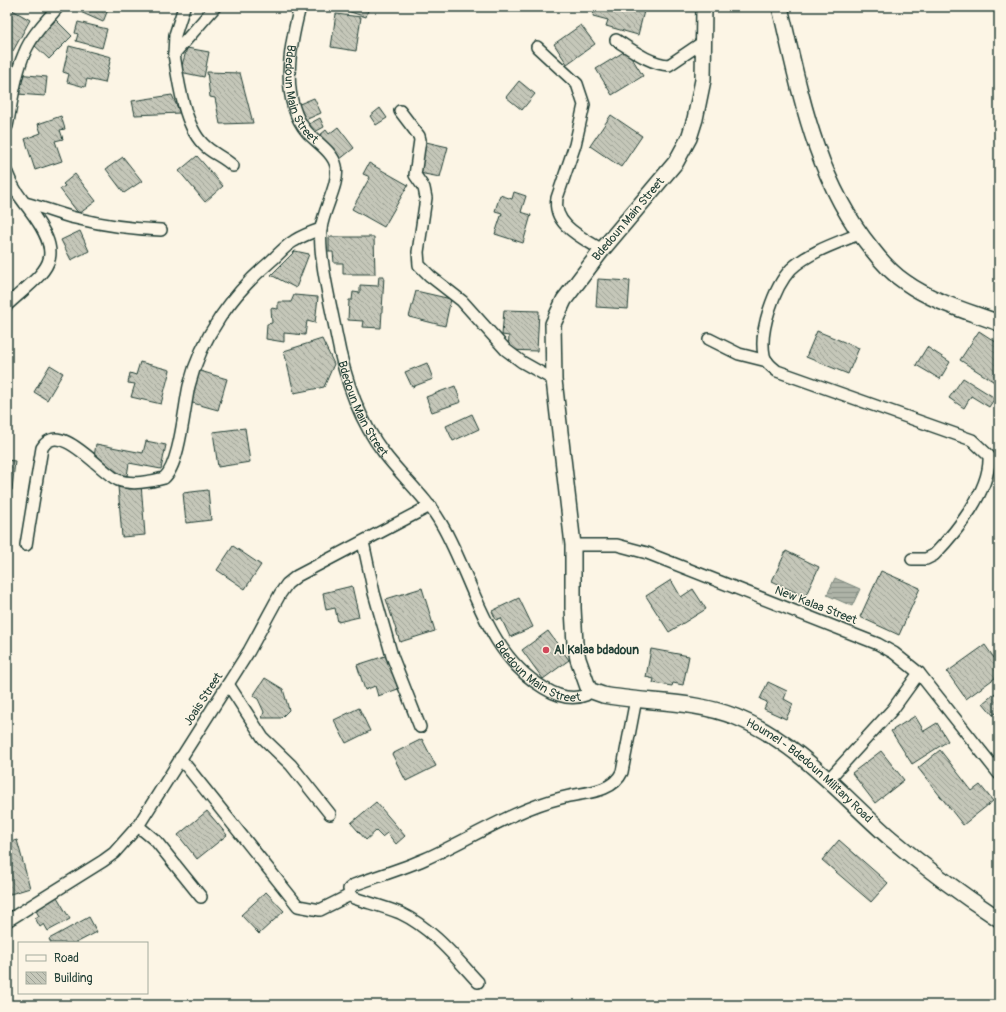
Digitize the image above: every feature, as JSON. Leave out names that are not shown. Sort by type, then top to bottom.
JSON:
[{"type":"main road","name":"Bdedoun Main Street","points":[[589,690],[578,659],[575,644],[573,608],[573,545],[554,380],[552,339],[553,324],[564,300],[602,250],[676,162],[688,138],[698,106],[703,80],[704,7]]},
{"type":"main road","points":[[780,7],[809,126],[817,150],[834,190],[859,234],[884,264],[904,282],[937,300],[999,323]]},
{"type":"main road","name":"Houmel - Bdedoun Military Road","points":[[589,690],[603,695],[708,708],[736,717],[774,737],[793,750],[828,780],[918,862],[999,919]]},
{"type":"street","points":[[7,126],[14,88],[24,54],[34,35],[58,7]]},
{"type":"street","points":[[184,7],[175,35],[174,54],[184,107],[197,138],[207,148],[225,158],[233,166]]},
{"type":"street","points":[[174,54],[215,7]]},
{"type":"street","name":"Bdedoun Main Street","points":[[300,7],[292,47],[290,76],[292,103],[296,116],[328,153],[337,167],[334,184],[321,229],[323,258],[336,334],[350,390],[374,439],[412,488],[430,506],[454,547],[485,619],[506,655],[524,674],[548,691],[574,698],[586,696],[589,690]]},
{"type":"street","points":[[616,40],[638,54],[664,65],[674,63],[703,42]]},
{"type":"street","points":[[537,47],[577,84],[584,105],[575,144],[557,198],[556,205],[558,215],[564,225],[602,250]]},
{"type":"street","points":[[400,111],[419,136],[420,140],[415,175],[424,188],[426,198],[418,252],[419,265],[430,276],[462,301],[506,350],[522,362],[554,380]]},
{"type":"street","points":[[7,172],[10,183],[47,235],[50,247],[50,258],[42,273],[7,305]]},
{"type":"street","points":[[25,203],[70,217],[125,228],[161,230]]},
{"type":"street","points":[[26,545],[42,448],[54,439],[71,445],[118,480],[135,482],[164,478],[171,470],[176,455],[190,384],[205,342],[227,308],[258,271],[292,242],[321,229]]},
{"type":"street","points":[[859,234],[813,254],[792,269],[772,302],[763,337],[764,356],[777,371],[972,440],[989,456],[989,463],[984,480],[968,515],[934,555],[926,559],[912,559]]},
{"type":"street","points":[[709,339],[739,354],[767,361]]},
{"type":"street","name":"Joais Street","points":[[7,921],[103,861],[114,853],[138,826],[249,651],[264,622],[287,584],[308,569],[430,506]]},
{"type":"street","points":[[362,542],[374,593],[392,656],[420,727]]},
{"type":"street","name":"New Kalaa Street","points":[[573,545],[617,545],[647,553],[878,644],[894,653],[919,673],[999,774]]},
{"type":"street","points":[[828,780],[888,715],[919,673]]},
{"type":"street","points":[[228,684],[263,738],[291,765],[330,814]]},
{"type":"street","points":[[350,896],[349,889],[354,885],[425,859],[513,816],[556,799],[594,791],[614,784],[618,781],[622,772],[636,699]]},
{"type":"street","points":[[180,758],[298,906],[320,910],[350,896],[402,914],[433,935],[478,982]]},
{"type":"street","points":[[138,826],[156,841],[201,896]]},
{"type":"shaded area","points":[[835,578],[860,589],[852,606],[827,595]]},
{"type":"building","points":[[7,7],[30,20],[13,51],[7,48]]},
{"type":"building","points":[[80,7],[109,7],[103,22],[78,11]]},
{"type":"building","points":[[335,7],[369,7],[366,17]]},
{"type":"building","points":[[595,7],[645,7],[638,35],[606,26],[608,20],[593,16]]},
{"type":"building","points":[[336,14],[361,17],[356,51],[331,47]]},
{"type":"building","points":[[56,20],[72,36],[49,59],[33,44]]},
{"type":"building","points":[[78,22],[107,29],[102,48],[76,41],[78,34],[75,33]]},
{"type":"building","points":[[581,25],[595,44],[567,64],[554,44]]},
{"type":"building","points":[[69,46],[111,57],[105,83],[87,79],[85,87],[67,82],[69,74],[63,72]]},
{"type":"building","points":[[187,48],[209,52],[204,77],[180,72]]},
{"type":"building","points":[[627,50],[643,76],[612,95],[596,69]]},
{"type":"building","points":[[207,72],[240,73],[253,123],[220,124],[215,98],[210,97]]},
{"type":"building","points":[[18,74],[47,77],[45,96],[17,94]]},
{"type":"building","points":[[519,81],[535,94],[522,110],[506,97]]},
{"type":"building","points":[[172,95],[180,113],[135,115],[132,101]]},
{"type":"building","points":[[314,98],[321,113],[303,121],[297,105]]},
{"type":"building","points":[[380,108],[387,118],[376,125],[370,116]]},
{"type":"building","points":[[611,115],[642,136],[621,167],[590,146]]},
{"type":"building","points":[[61,116],[65,129],[60,130],[63,139],[55,141],[62,161],[35,170],[25,139],[41,133],[38,124]]},
{"type":"building","points":[[320,118],[324,127],[313,133],[309,124]]},
{"type":"building","points":[[338,127],[354,148],[339,160],[320,135],[326,130],[329,134]]},
{"type":"building","points":[[426,142],[448,147],[440,177],[419,173]]},
{"type":"building","points":[[197,156],[223,186],[205,202],[179,171]]},
{"type":"building","points":[[123,157],[142,181],[124,193],[106,169]]},
{"type":"building","points":[[369,163],[408,185],[384,227],[352,209],[370,177],[363,174]]},
{"type":"building","points":[[75,174],[96,201],[79,214],[60,189],[65,186],[63,184]]},
{"type":"building","points":[[514,192],[526,196],[521,212],[531,215],[523,243],[495,234],[502,213],[495,211],[500,195],[512,199]]},
{"type":"building","points":[[80,231],[89,251],[71,260],[61,240]]},
{"type":"building","points":[[329,237],[374,237],[375,274],[343,274],[343,263],[334,263],[333,252],[329,252]]},
{"type":"building","points":[[295,251],[309,254],[296,288],[271,275]]},
{"type":"building","points":[[379,276],[384,276],[381,328],[362,327],[363,321],[348,320],[349,300],[352,300],[353,292],[360,293],[360,285],[378,286]]},
{"type":"building","points":[[598,279],[630,281],[628,309],[596,307]]},
{"type":"building","points":[[416,291],[451,299],[445,326],[409,317]]},
{"type":"building","points":[[294,295],[318,297],[315,323],[307,321],[305,335],[284,333],[284,342],[266,339],[267,324],[272,323],[271,308],[278,309],[278,302],[291,302]]},
{"type":"building","points":[[504,310],[539,311],[537,351],[508,350],[509,336],[502,335]]},
{"type":"building","points":[[817,331],[859,348],[848,374],[806,357]]},
{"type":"building","points":[[979,331],[999,344],[999,385],[960,360]]},
{"type":"building","points":[[322,339],[334,364],[324,387],[294,393],[284,351]]},
{"type":"building","points":[[927,347],[950,362],[940,379],[916,365]]},
{"type":"building","points":[[140,362],[170,370],[161,404],[131,397],[135,384],[128,383],[130,373],[136,375]]},
{"type":"building","points":[[427,363],[433,379],[412,387],[405,372]]},
{"type":"building","points":[[50,365],[63,373],[47,400],[34,392]]},
{"type":"building","points":[[197,370],[227,379],[218,410],[189,402]]},
{"type":"building","points":[[963,378],[995,398],[989,407],[971,396],[964,408],[949,398]]},
{"type":"building","points":[[455,386],[461,402],[432,412],[426,397]]},
{"type":"building","points":[[472,414],[479,429],[453,441],[446,426]]},
{"type":"building","points":[[245,428],[250,462],[218,467],[213,432]]},
{"type":"building","points":[[146,441],[166,445],[161,469],[129,463],[127,476],[109,472],[94,457],[96,444],[143,453]]},
{"type":"building","points":[[7,460],[15,461],[12,490],[7,490]]},
{"type":"building","points":[[141,484],[145,535],[122,537],[118,486]]},
{"type":"building","points":[[208,490],[211,520],[186,523],[183,493]]},
{"type":"building","points":[[233,546],[261,565],[245,589],[217,570]]},
{"type":"building","points":[[786,551],[819,567],[805,597],[772,581]]},
{"type":"building","points":[[881,571],[920,588],[899,635],[860,617]]},
{"type":"building","points":[[671,580],[681,597],[693,589],[706,609],[669,632],[646,596]]},
{"type":"building","points":[[352,586],[359,617],[338,622],[335,608],[326,610],[323,593]]},
{"type":"building","points":[[422,588],[435,631],[400,642],[386,599]]},
{"type":"building","points":[[519,598],[533,627],[510,637],[501,618],[496,620],[492,611]]},
{"type":"building","points":[[548,631],[569,660],[543,679],[522,650]]},
{"type":"building","points":[[985,645],[999,665],[999,675],[966,699],[947,672]]},
{"type":"building","points":[[651,649],[689,656],[683,685],[673,683],[672,686],[653,683],[654,679],[646,677]]},
{"type":"building","points":[[388,655],[398,689],[378,696],[375,686],[365,690],[357,665]]},
{"type":"building","points":[[265,678],[283,689],[289,710],[281,718],[262,718],[264,712],[258,699],[253,696]]},
{"type":"building","points":[[768,682],[787,691],[784,699],[793,704],[786,719],[764,709],[767,702],[760,699]]},
{"type":"building","points":[[999,690],[999,717],[996,713],[993,715],[983,703]]},
{"type":"building","points":[[359,708],[370,731],[346,743],[334,720]]},
{"type":"building","points":[[915,716],[924,731],[937,723],[948,741],[912,764],[891,731]]},
{"type":"building","points":[[422,739],[436,766],[406,781],[392,754]]},
{"type":"building","points":[[940,750],[972,791],[980,785],[993,801],[963,825],[918,768]]},
{"type":"building","points":[[881,751],[904,780],[875,803],[852,773]]},
{"type":"building","points":[[376,802],[405,836],[396,844],[387,833],[382,837],[376,831],[366,840],[351,823]]},
{"type":"building","points":[[207,811],[227,835],[197,859],[178,835]]},
{"type":"building","points":[[17,840],[30,888],[7,895],[7,843]]},
{"type":"building","points":[[839,840],[888,883],[871,902],[822,860]]},
{"type":"building","points":[[266,892],[284,911],[259,934],[241,915]]},
{"type":"building","points":[[57,897],[70,919],[48,931],[44,924],[40,927],[35,918],[39,916],[35,909]]},
{"type":"building","points":[[89,917],[97,932],[78,942],[50,942],[49,939]]},
{"type":"place","name":"Al Kalaa bdadoun","points":[[546,650]]}]
